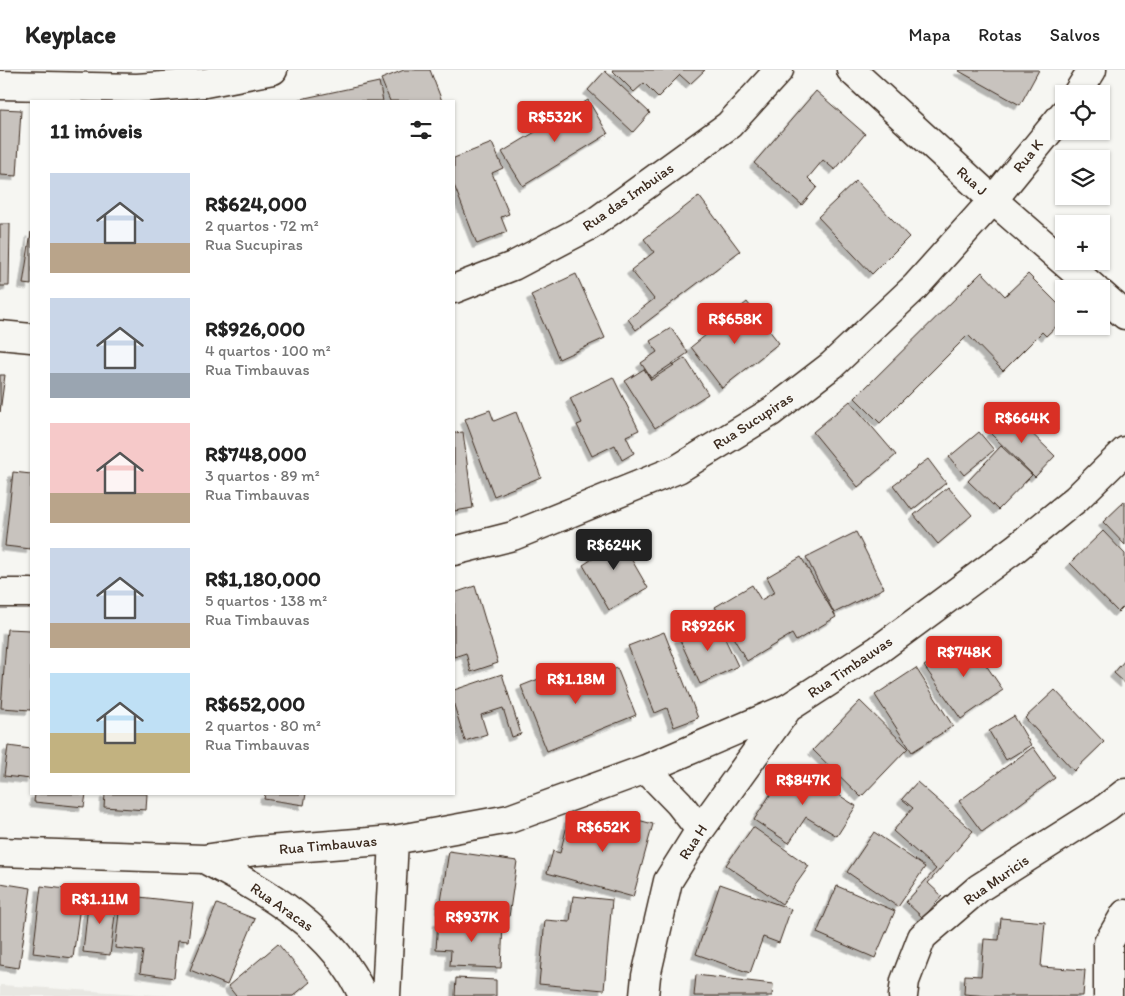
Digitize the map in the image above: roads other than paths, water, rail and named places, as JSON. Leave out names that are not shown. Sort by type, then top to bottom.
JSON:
[{"type":"street","points":[[0,86],[136,88],[205,83],[273,70]]},
{"type":"street","name":"Rua das Imbuias","points":[[455,289],[513,266],[591,225],[729,125],[779,70]]},
{"type":"street","name":"Rua J","points":[[851,70],[993,200],[1085,280]]},
{"type":"street","points":[[1083,85],[1092,70]]},
{"type":"street","name":"Rua K","points":[[993,200],[1055,124]]},
{"type":"street","name":"Rua Sucupiras","points":[[455,551],[513,536],[678,469],[771,412],[832,365],[915,287],[993,200]]},
{"type":"street","points":[[1110,302],[1125,315]]},
{"type":"street","points":[[0,335],[30,338]]},
{"type":"street","name":"Rua Timbauvas","points":[[0,852],[204,859],[256,851],[394,840],[510,819],[646,770],[788,708],[878,650],[1016,548],[1076,499],[1125,452]]},
{"type":"street","points":[[0,593],[30,593]]},
{"type":"street","name":"Rua H","points":[[644,996],[646,976],[668,881],[700,830],[788,708]]},
{"type":"street","points":[[646,770],[679,803],[700,830]]},
{"type":"street","name":"Rua Muricis","points":[[903,996],[905,980],[922,938],[979,888],[1107,807],[1125,793]]},
{"type":"street","points":[[386,996],[394,840]]},
{"type":"street","name":"Rua Aracas","points":[[204,859],[280,902],[315,929],[354,976],[363,996]]},
{"type":"street","points":[[1108,996],[1108,943],[1125,914]]}]
